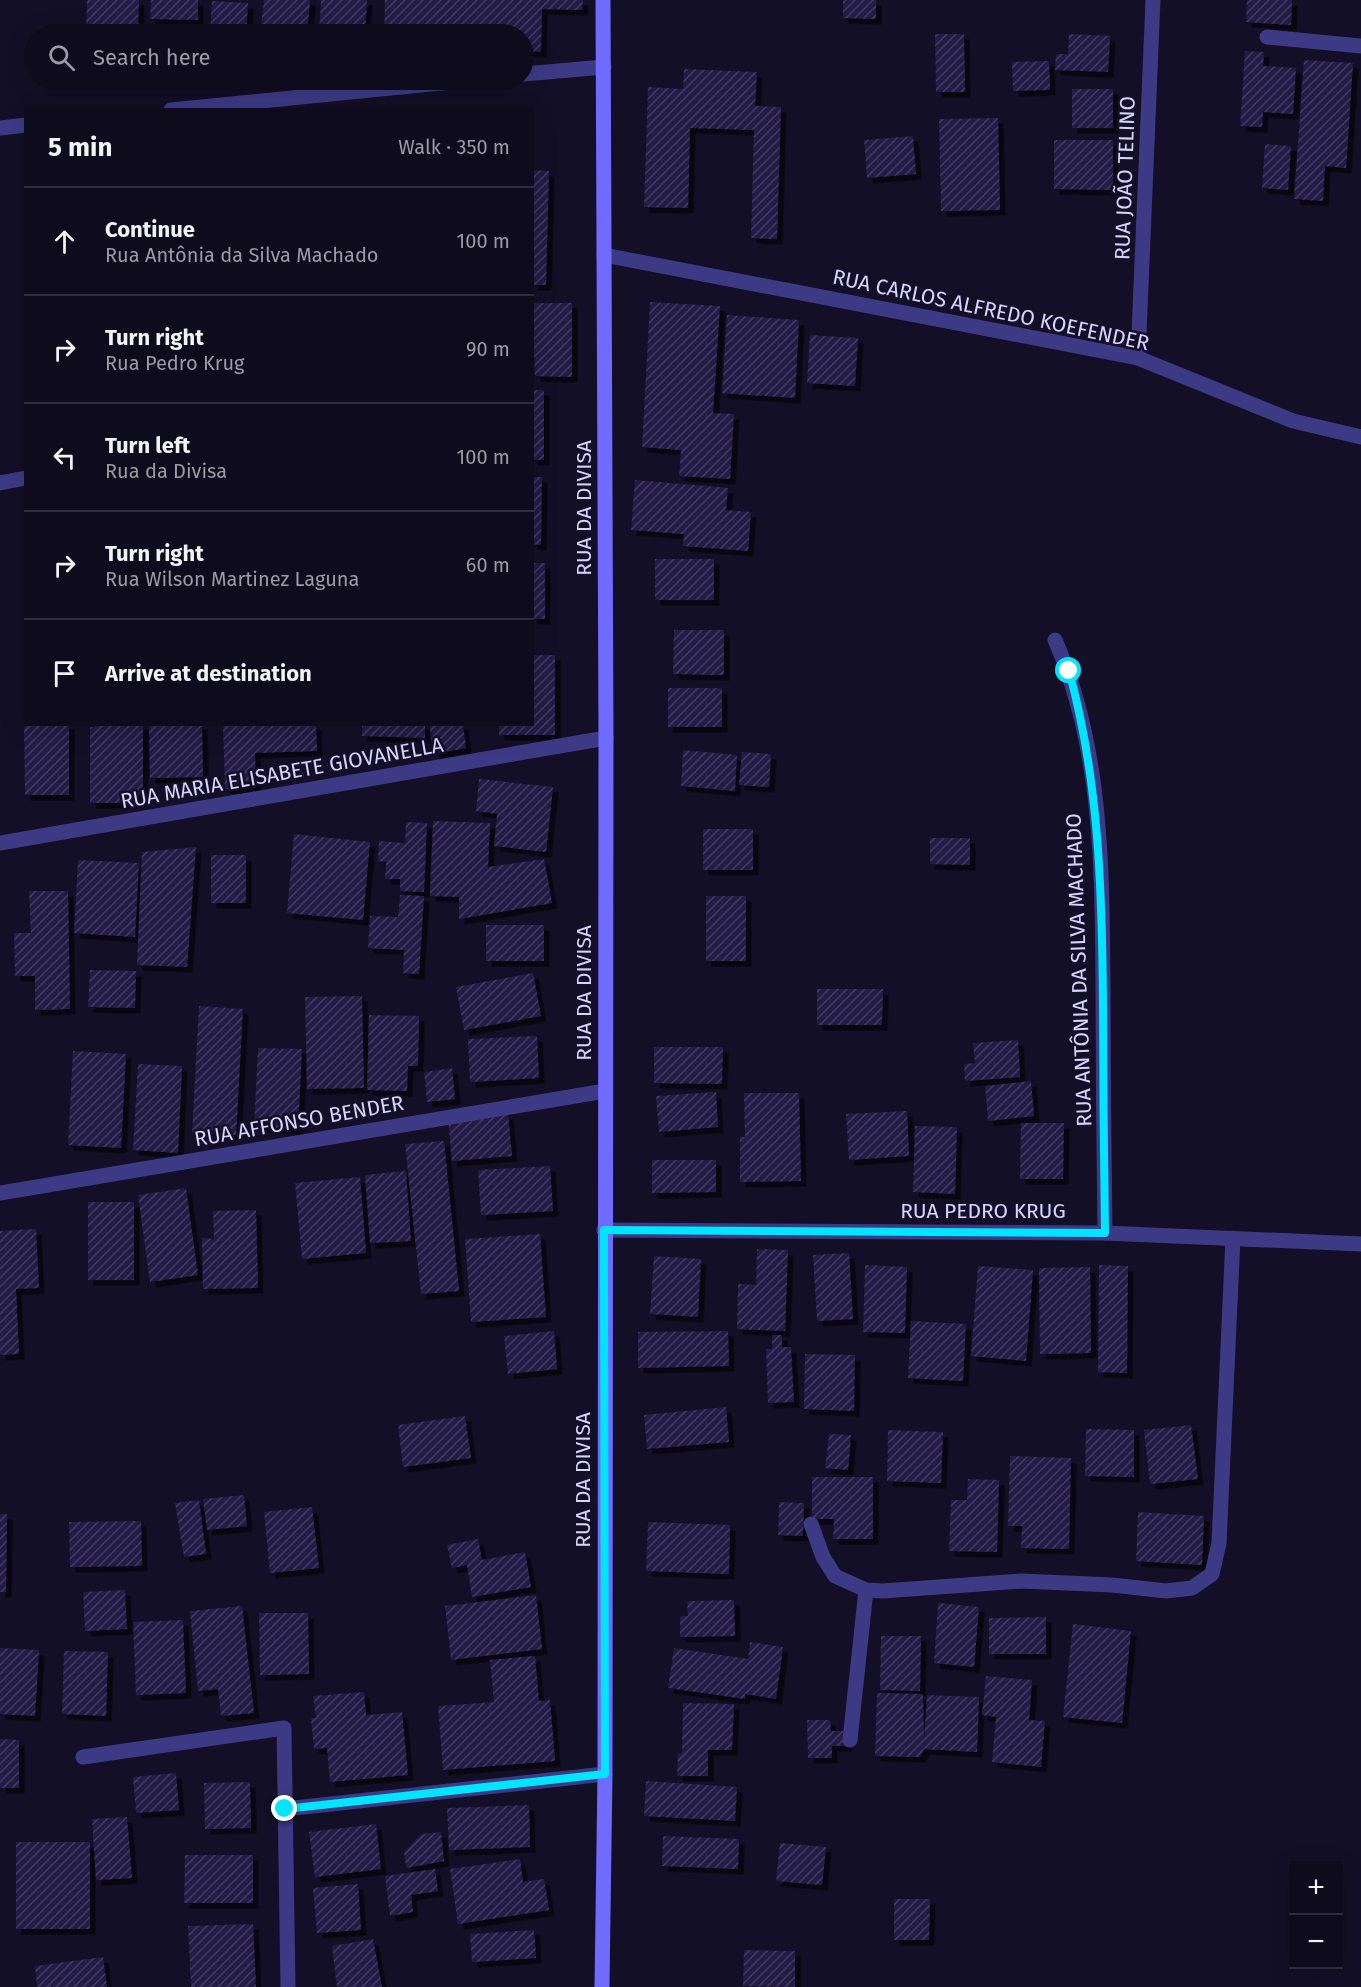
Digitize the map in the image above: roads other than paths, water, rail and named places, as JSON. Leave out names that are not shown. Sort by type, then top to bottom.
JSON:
[{"type":"street","name":"RUA DA DIVISA","points":[[602,1987],[605,1774],[606,738],[603,0]]},
{"type":"street","name":"RUA JOÃO TELINO","points":[[1138,358],[1153,0]]},
{"type":"street","points":[[1267,38],[1361,46]]},
{"type":"street","points":[[534,73],[604,67]]},
{"type":"street","points":[[204,108],[254,105],[384,90]]},
{"type":"street","points":[[0,128],[24,125]]},
{"type":"street","name":"RUA CARLOS ALFREDO KOEFENDER","points":[[604,255],[1138,358],[1293,422],[1361,437]]},
{"type":"street","points":[[0,483],[24,478]]},
{"type":"street","name":"RUA ANTÔNIA DA SILVA MACHADO","points":[[1055,640],[1069,671],[1079,707],[1096,808],[1102,900],[1105,1233]]},
{"type":"street","name":"RUA MARIA ELISABETE GIOVANELLA","points":[[0,843],[606,738]]},
{"type":"street","name":"RUA AFFONSO BENDER","points":[[0,1193],[605,1091]]},
{"type":"street","name":"RUA PEDRO KRUG","points":[[604,1230],[1105,1233],[1361,1244]]},
{"type":"street","points":[[811,1524],[823,1557],[835,1576],[866,1590],[917,1590],[1021,1581],[1112,1585],[1166,1591],[1192,1588],[1212,1574],[1219,1543],[1233,1238]]},
{"type":"street","points":[[850,1740],[866,1590]]},
{"type":"street","points":[[83,1757],[284,1728],[288,1987]]},
{"type":"street","points":[[285,1809],[605,1774]]}]
